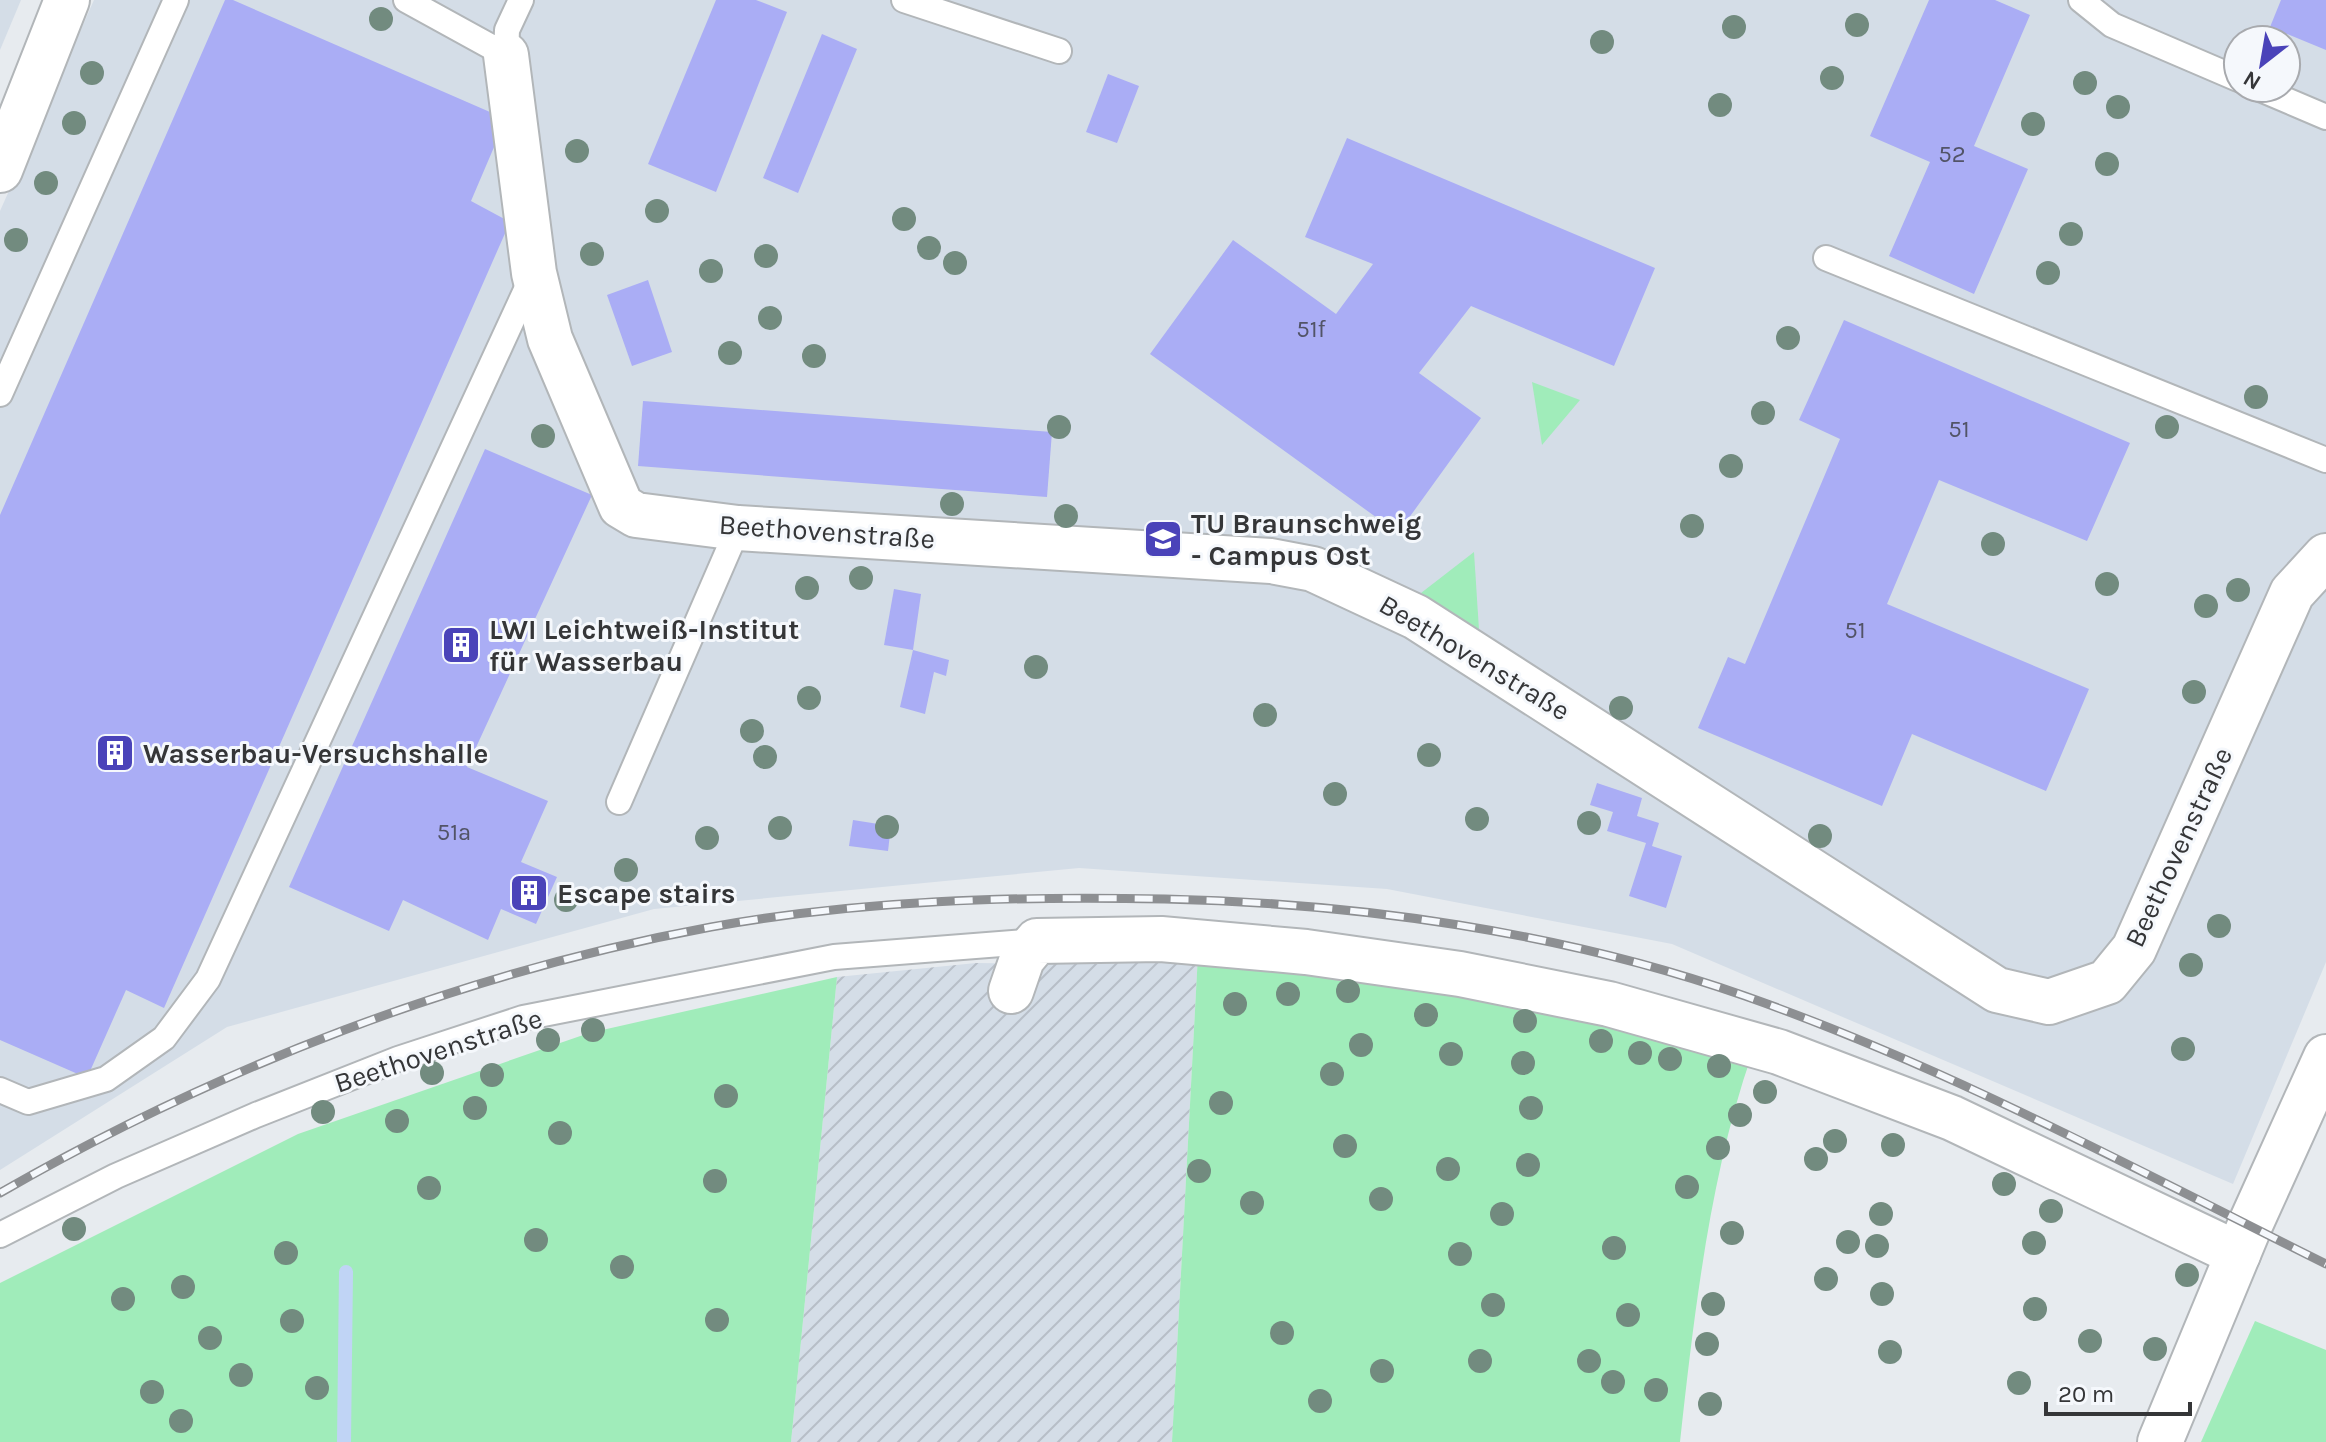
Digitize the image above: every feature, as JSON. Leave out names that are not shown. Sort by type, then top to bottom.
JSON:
[{"type":"street","points":[[0,170],[67,0]]},
{"type":"street","name":"Beethovenstraße","points":[[506,55],[534,273],[550,339],[621,506],[636,515],[738,528],[1137,550],[1271,561],[1313,569],[1416,617],[1997,990],[2049,1002],[2107,982],[2134,949],[2292,593],[2326,556]]},
{"type":"street","name":"Beethovenstraße","points":[[1046,940],[1161,939],[1306,952],[1460,974],[1609,1004],[1779,1052],[1952,1118],[2238,1254]]},
{"type":"street","points":[[1011,991],[1029,947],[1046,940]]},
{"type":"street","points":[[2160,1442],[2238,1254],[2326,1057]]},
{"type":"lane","points":[[0,394],[176,0]]},
{"type":"lane","points":[[406,0],[506,55]]},
{"type":"lane","name":"Beethovenstraße","points":[[506,55],[507,30],[521,0]]},
{"type":"lane","points":[[904,0],[1059,51]]},
{"type":"lane","points":[[2081,0],[2112,25],[2222,72]]},
{"type":"lane","points":[[2296,104],[2326,117]]},
{"type":"lane","points":[[1826,258],[2326,460]]},
{"type":"lane","points":[[0,1090],[28,1102],[106,1079],[164,1038],[208,979],[534,273]]},
{"type":"lane","points":[[619,802],[738,528]]},
{"type":"lane","name":"Beethovenstraße","points":[[0,1235],[116,1176],[256,1115],[398,1059],[523,1018],[834,957],[1046,940]]},
{"type":"shaded area","points":[[0,0],[21,0],[0,50]]},
{"type":"shaded area","name":"TU Braunschweig - Campus Ost","points":[[94,0],[2326,0],[2326,962],[2233,1184],[1672,944],[1387,889],[1079,868],[654,909],[227,1027],[0,1170],[0,211]]},
{"type":"shaded area","points":[[1198,954],[1172,1442],[791,1442],[837,977],[976,963],[1067,964]]},
{"type":"green space","points":[[1532,382],[1580,400],[1542,445]]},
{"type":"green space","points":[[1474,552],[1479,630],[1421,593]]},
{"type":"green space","points":[[1198,954],[1574,1005],[1752,1054],[1737,1100],[1714,1196],[1680,1442],[1172,1442]]},
{"type":"green space","points":[[837,977],[791,1442],[0,1442],[0,1283],[298,1134],[589,1033]]},
{"type":"green space","points":[[2255,1321],[2326,1350],[2326,1442],[2201,1442]]},
{"type":"building","name":"Wasserbau-Versuchshalle","points":[[225,0],[233,0],[506,119],[471,201],[510,222],[164,1008],[126,990],[87,1078],[0,1040],[0,515]]},
{"type":"building","points":[[716,0],[756,0],[787,12],[716,192],[648,164]]},
{"type":"building","points":[[1929,0],[1995,0],[2030,15],[1974,146],[2028,169],[1974,294],[1889,256],[1930,162],[1870,136]]},
{"type":"building","points":[[2281,0],[2326,0],[2326,50],[2302,40],[2302,24],[2271,24]]},
{"type":"building","points":[[822,34],[857,49],[798,193],[763,178]]},
{"type":"building","points":[[1108,74],[1139,86],[1117,143],[1086,132]]},
{"type":"building","points":[[1347,138],[1655,268],[1614,366],[1471,306],[1419,373],[1481,418],[1398,533],[1150,354],[1233,240],[1336,314],[1373,264],[1305,237]]},
{"type":"building","points":[[648,280],[672,352],[632,366],[607,295]]},
{"type":"building","points":[[1844,320],[2130,443],[2087,541],[1939,480],[1887,604],[2089,689],[2046,791],[1912,734],[1882,806],[1698,728],[1728,657],[1745,664],[1840,439],[1799,420]]},
{"type":"building","points":[[643,401],[1052,432],[1047,497],[638,466]]},
{"type":"building","points":[[485,449],[592,495],[467,767],[548,801],[521,862],[557,877],[536,924],[501,909],[488,940],[403,900],[389,931],[289,887]]},
{"type":"building","points":[[894,589],[921,594],[913,650],[884,645]]},
{"type":"building","points":[[913,650],[949,660],[946,676],[934,672],[925,714],[900,707]]},
{"type":"building","points":[[1597,783],[1642,798],[1637,816],[1659,823],[1652,846],[1682,856],[1666,908],[1629,896],[1646,843],[1607,831],[1613,812],[1590,805]]},
{"type":"building","points":[[853,820],[891,826],[888,851],[849,846]]},
{"type":"waterway","points":[[344,1442],[346,1272]]},
{"type":"railway","points":[[0,1193],[168,1105],[344,1030],[434,998],[618,946],[767,918],[880,905],[994,899],[1165,899],[1311,907],[1459,925],[1605,954],[1676,974],[1745,996],[1894,1054],[2040,1121],[2326,1264]]},
{"type":"place","name":"TU Braunschweig - Campus Ost","points":[[1163,539]]},
{"type":"place","name":"LWI Leichtweiß-Institut für Wasserbau","points":[[461,645]]},
{"type":"place","name":"Wasserbau-Versuchshalle","points":[[115,753]]},
{"type":"place","name":"Escape stairs","points":[[529,893]]}]
